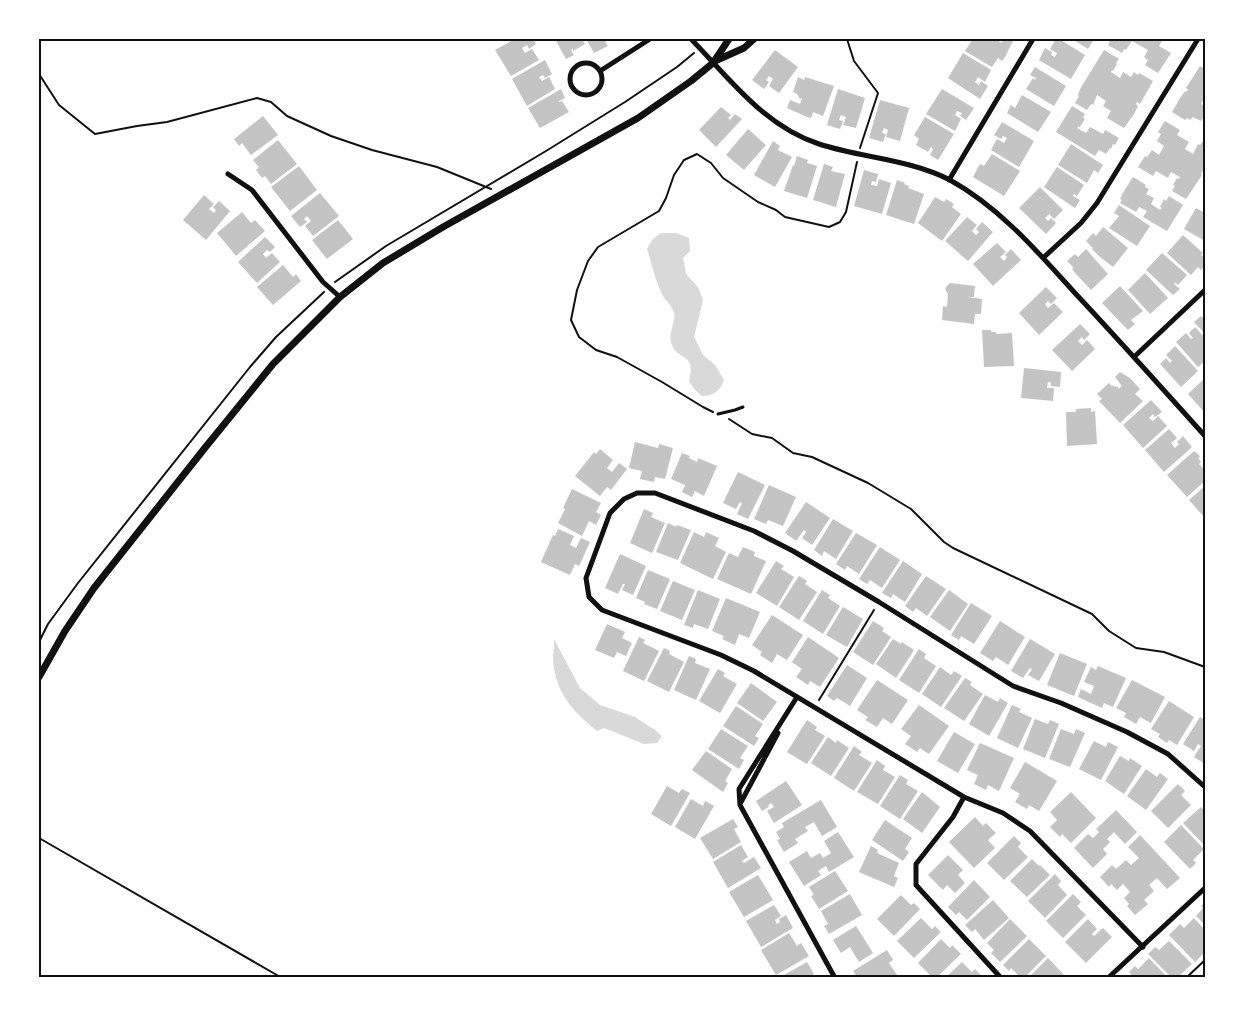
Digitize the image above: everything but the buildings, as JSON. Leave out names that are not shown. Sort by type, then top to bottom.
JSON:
[{"type":"street","points":[[600,71],[650,39]]},
{"type":"street","points":[[691,39],[749,101],[788,130],[819,144],[913,165],[950,180],[982,201],[1005,220],[1043,258],[1205,436]]},
{"type":"street","points":[[713,63],[729,39]]},
{"type":"street","points":[[39,677],[65,631],[94,588],[204,449],[273,364],[340,297],[383,263],[638,118],[692,81],[713,63],[744,48],[754,39]]},
{"type":"street","points":[[950,180],[1033,39]]},
{"type":"street","points":[[1043,258],[1081,223],[1097,203],[1198,39]]},
{"type":"street","points":[[580,64],[591,64],[600,71],[601,86],[594,93],[584,95],[572,87],[570,76],[580,64]]},
{"type":"street","points":[[228,174],[252,190],[323,282],[340,297]]},
{"type":"street","points":[[1134,357],[1205,290]]},
{"type":"street","points":[[1143,947],[1030,831],[1003,813],[964,797],[754,671],[721,655],[602,610],[590,597],[586,578],[610,513],[624,499],[637,493],[655,494],[754,531],[793,551],[879,602],[1013,686],[1060,703],[1127,732],[1168,754],[1205,787]]},
{"type":"street","points":[[797,697],[740,805],[835,978]]},
{"type":"street","points":[[964,797],[953,817],[916,864],[916,885],[1001,978]]},
{"type":"street","points":[[1108,978],[1205,888]]},
{"type":"lane","points":[[718,414],[743,406]]},
{"type":"path","points":[[847,39],[854,61],[878,93],[859,153],[846,212],[840,222],[830,228],[785,217],[723,178],[711,163],[697,154],[684,160],[674,175],[659,211],[598,247],[588,261],[577,290],[571,320],[579,337],[596,350],[617,357],[662,381],[703,407],[725,416],[752,434],[772,438],[793,453],[812,457],[868,483],[911,509],[953,548],[1092,614],[1109,631],[1136,648],[1164,652],[1205,667]]},
{"type":"path","points":[[340,279],[386,246],[625,102],[690,57]]},
{"type":"path","points":[[39,74],[59,105],[95,134],[167,122],[257,98],[271,102],[287,116],[331,136],[372,150],[437,167],[502,194]]},
{"type":"path","points":[[39,642],[48,624],[78,583],[249,367],[276,337],[316,299]]},
{"type":"path","points":[[815,707],[879,602]]},
{"type":"path","points":[[39,838],[282,978]]},
{"type":"path","points":[[1186,978],[1205,960]]},
{"type":"shaded area","points":[[661,233],[676,233],[689,238],[690,251],[683,258],[686,274],[698,287],[703,300],[694,337],[703,355],[715,365],[724,380],[721,387],[710,395],[702,396],[694,389],[689,381],[690,365],[671,342],[674,314],[655,278],[647,249],[652,240]]},
{"type":"shaded area","points":[[554,639],[580,688],[600,705],[635,717],[655,730],[662,736],[657,743],[644,744],[604,728],[597,731],[582,718],[569,704],[559,687],[553,661]]}]
